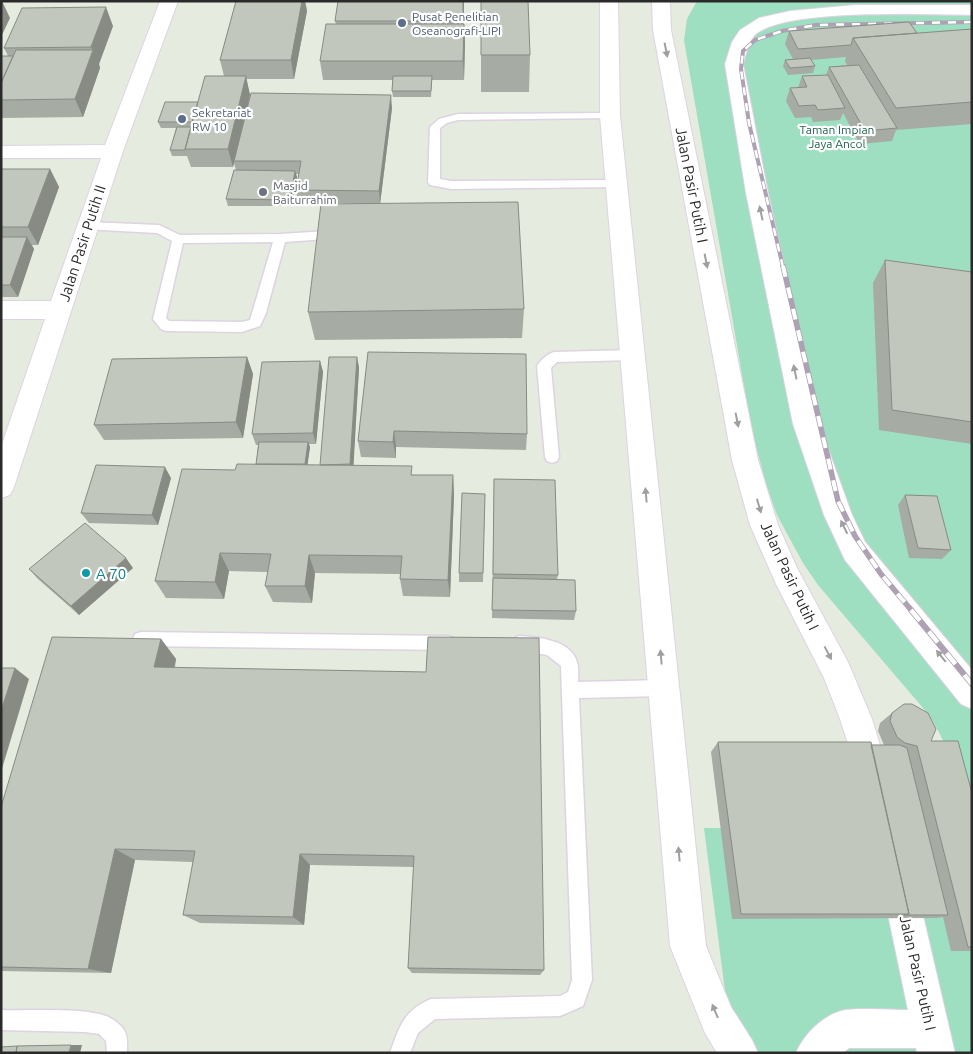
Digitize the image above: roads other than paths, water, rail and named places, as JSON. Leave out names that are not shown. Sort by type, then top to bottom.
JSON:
[{"type":"street","name":"Jalan Pasir Putih II","points":[[1,487],[113,151],[169,1]]},
{"type":"street","points":[[609,1],[610,116],[688,946],[718,1020],[739,1053]]},
{"type":"street","name":"Jalan Pasir Putih I","points":[[661,1],[662,30],[745,460],[764,525],[786,575],[837,672],[856,719],[879,800]]},
{"type":"street","points":[[972,10],[821,13],[772,19],[750,30],[739,44],[734,64],[757,193],[806,424],[838,516],[855,551],[972,694]]},
{"type":"street","points":[[1,152],[113,151]]},
{"type":"street","points":[[1,310],[60,310]]},
{"type":"street","name":"Jalan Pasir Putih I","points":[[890,848],[933,1041]]},
{"type":"street","points":[[815,1053],[842,1029],[933,1041]]},
{"type":"lane","points":[[610,116],[458,117],[443,121],[435,127],[434,182],[451,185],[616,184]]},
{"type":"lane","points":[[88,226],[159,230],[178,239],[280,238],[327,235]]},
{"type":"lane","points":[[178,239],[159,319],[166,326],[242,328],[255,322],[260,313],[280,238]]},
{"type":"lane","points":[[552,457],[544,366],[554,357],[633,355]]},
{"type":"lane","points":[[126,638],[460,644]]},
{"type":"lane","points":[[400,1053],[410,1026],[431,1009],[560,1006],[576,998],[582,980],[569,663],[561,653],[539,645],[500,644]]},
{"type":"lane","points":[[570,690],[664,688]]},
{"type":"lane","points":[[1,1020],[85,1022],[104,1025],[116,1036],[117,1053]]},
{"type":"railway","points":[[783,267],[749,123],[741,69],[743,51],[755,40],[782,31],[816,25],[972,22]]},
{"type":"railway","points":[[783,266],[838,501],[855,536],[881,574],[912,611]]},
{"type":"railway","points":[[911,610],[972,684]]},
{"type":"place","name":"Pusat Penelitian Oseanografi-LIPI","points":[[402,23]]},
{"type":"place","name":"Sekretariat RW 10","points":[[182,119]]},
{"type":"place","name":"Masjid Baiturrahim","points":[[263,192]]},
{"type":"place","name":"A 70","points":[[86,573]]},
{"type":"park label","name":"Taman Impian Jaya Ancol","points":[[837,136]]}]
